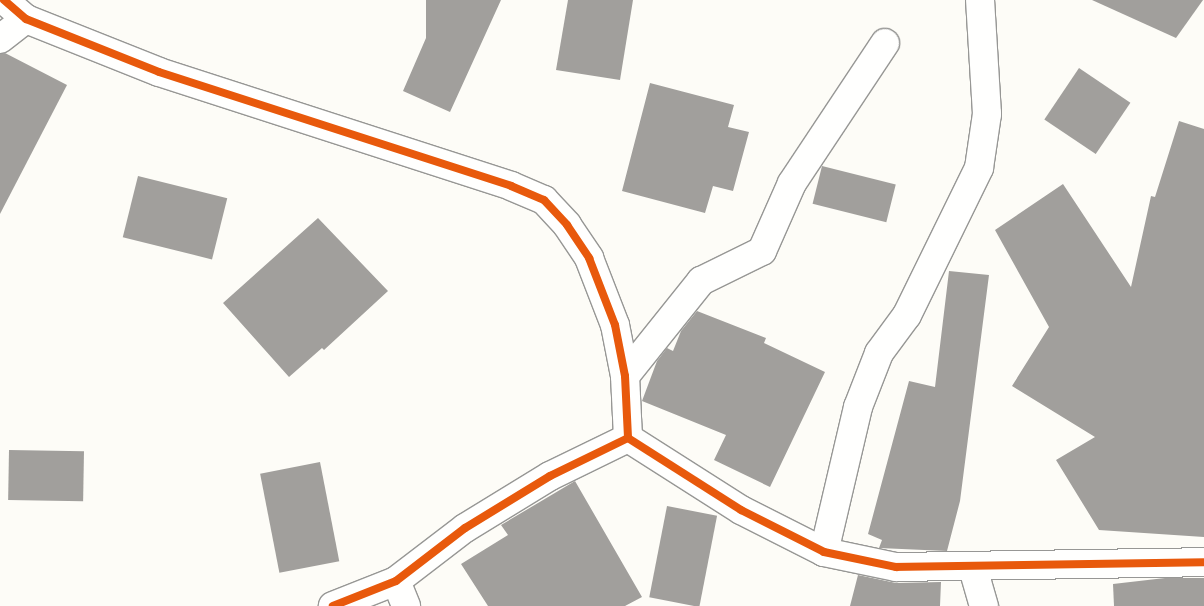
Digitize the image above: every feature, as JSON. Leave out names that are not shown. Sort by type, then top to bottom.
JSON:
[{"type":"street","points":[[4,0],[26,19],[159,72],[510,186],[544,200],[567,225],[589,258],[615,325],[625,376],[628,438]]},
{"type":"street","points":[[824,552],[858,407],[879,353],[907,315],[979,168],[987,114],[980,0]]},
{"type":"street","points":[[0,39],[26,19]]},
{"type":"street","points":[[625,376],[701,281],[762,251],[792,183],[885,43]]},
{"type":"street","points":[[628,438],[741,510],[824,552],[896,568],[1204,562]]},
{"type":"street","points":[[333,606],[396,581],[465,528],[541,481],[628,438]]},
{"type":"street","points":[[973,568],[984,606]]},
{"type":"street","points":[[396,581],[406,606]]},
{"type":"building","points":[[426,0],[501,0],[450,112],[403,91],[426,38]]},
{"type":"building","points":[[568,0],[633,0],[620,80],[556,70]]},
{"type":"building","points":[[1092,0],[1203,0],[1176,38]]},
{"type":"building","points":[[5,53],[67,85],[0,214],[0,54]]},
{"type":"building","points":[[1079,68],[1130,103],[1096,154],[1044,119]]},
{"type":"building","points":[[650,83],[734,105],[728,127],[749,132],[733,191],[713,186],[705,213],[622,191]]},
{"type":"building","points":[[1179,121],[1204,129],[1204,537],[1099,530],[1056,460],[1095,437],[1012,386],[1049,327],[995,230],[1063,184],[1131,287],[1151,196],[1155,197]]},
{"type":"building","points":[[822,166],[896,184],[886,222],[813,204]]},
{"type":"building","points":[[138,176],[227,198],[212,259],[123,237]]},
{"type":"building","points":[[318,218],[388,291],[324,350],[322,348],[289,377],[223,303]]},
{"type":"building","points":[[949,271],[989,275],[960,501],[947,551],[879,548],[882,540],[868,534],[909,381],[935,387]]},
{"type":"building","points":[[697,311],[766,338],[764,343],[825,372],[770,487],[714,460],[726,435],[642,401],[657,361],[667,348],[673,351],[681,331]]},
{"type":"building","points":[[9,450],[84,451],[83,501],[8,500]]},
{"type":"building","points":[[320,462],[339,561],[279,573],[260,474]]},
{"type":"building","points":[[575,481],[642,597],[625,606],[488,606],[461,564],[508,535],[501,525]]},
{"type":"building","points":[[667,506],[717,516],[700,606],[649,597]]},
{"type":"building","points":[[858,575],[896,583],[941,582],[940,606],[850,606]]},
{"type":"building","points":[[1165,578],[1204,578],[1204,606],[1114,606],[1113,584]]},
{"type":"cycle path","points":[[4,0],[26,19],[159,72],[511,186],[544,200],[567,225],[589,258],[615,325],[625,376],[628,438],[550,476],[465,528],[396,581],[333,606]]},
{"type":"cycle path","points":[[628,438],[741,510],[824,552],[896,567],[1204,562]]}]
